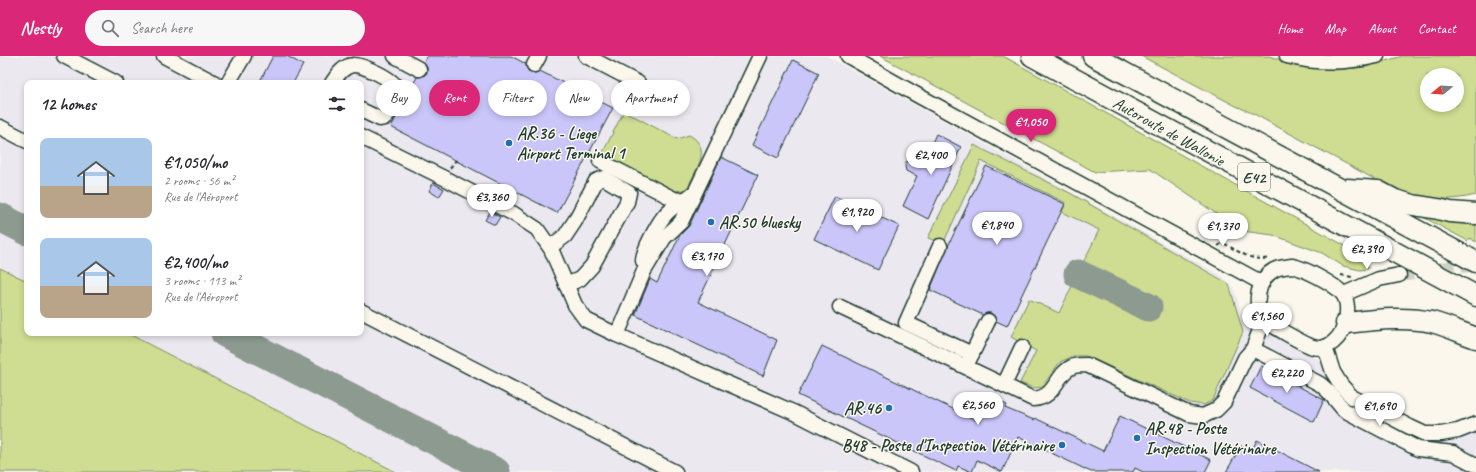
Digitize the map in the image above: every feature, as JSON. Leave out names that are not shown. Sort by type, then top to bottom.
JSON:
[{"type":"highway","name":"Autoroute de Wallonie","points":[[1032,56],[1476,296]]},
{"type":"highway","name":"Autoroute de Wallonie","points":[[1093,56],[1476,262]]},
{"type":"highway","points":[[1340,188],[1378,191],[1395,200],[1413,205],[1450,212],[1476,214]]},
{"type":"highway","points":[[1438,209],[1476,201]]},
{"type":"highway","points":[[1346,323],[1385,319],[1417,320],[1438,324],[1476,338]]},
{"type":"street","points":[[64,56],[110,80]]},
{"type":"street","points":[[164,56],[209,80]]},
{"type":"street","points":[[230,80],[244,56]]},
{"type":"street","points":[[395,56],[419,69]]},
{"type":"street","points":[[586,56],[632,80]]},
{"type":"street","points":[[617,335],[644,271],[664,238],[681,222],[690,196],[760,56]]},
{"type":"street","points":[[848,56],[1262,283]]},
{"type":"street","points":[[1287,56],[1296,59],[1339,63],[1357,61],[1377,56]]},
{"type":"street","points":[[335,80],[345,68],[352,65],[371,70],[392,82],[396,87],[396,93],[391,110],[385,118],[380,119],[364,111]]},
{"type":"street","points":[[0,127],[24,139]]},
{"type":"street","points":[[364,138],[514,214],[537,229],[550,247],[575,305],[586,320],[795,413],[911,472]]},
{"type":"street","points":[[600,162],[676,200],[690,196]]},
{"type":"street","points":[[550,247],[565,236],[575,221],[596,181],[604,178],[628,193],[627,202],[592,266],[580,279],[566,285]]},
{"type":"street","points":[[940,246],[906,323],[969,361],[1004,385],[1033,399],[1045,396],[1052,390],[1064,372],[1075,366],[1087,365],[1189,414],[1203,416],[1216,410],[1224,402],[1244,358],[1253,349],[1264,319]]},
{"type":"street","points":[[1292,266],[1300,268],[1331,284],[1344,294],[1347,303],[1346,323],[1342,332],[1336,339],[1325,347],[1319,348],[1313,348],[1264,319],[1258,308],[1257,301],[1262,283],[1268,275],[1274,270],[1292,266]]},
{"type":"street","points":[[1344,294],[1378,280],[1399,276]]},
{"type":"street","points":[[840,307],[969,361]]},
{"type":"street","points":[[364,313],[675,472]]},
{"type":"street","points":[[969,361],[988,320]]},
{"type":"street","points":[[1004,385],[1022,347]]},
{"type":"street","points":[[1325,347],[1340,385],[1352,397],[1410,427],[1425,434],[1441,434],[1458,431],[1476,424]]},
{"type":"street","points":[[1253,349],[1320,384],[1344,410],[1418,449],[1453,453],[1476,465]]},
{"type":"shaded area","points":[[0,56],[827,56],[1222,276],[1234,288],[1244,321],[1275,335],[1318,359],[1333,386],[1342,397],[1352,405],[1419,440],[1440,442],[1476,431],[1476,472],[0,472]]},
{"type":"green space","points":[[880,56],[1003,56],[1367,258],[1368,269],[1360,270],[1343,266],[1322,253],[1273,235],[1242,231],[1150,169],[1095,172]]},
{"type":"green space","points":[[1141,56],[1269,56],[1295,65],[1335,70],[1366,67],[1402,56],[1476,56],[1476,195],[1456,199],[1438,199],[1420,197],[1404,192],[1372,178],[1256,115]]},
{"type":"green space","points":[[621,116],[633,116],[677,139],[689,135],[696,140],[700,146],[701,152],[698,166],[688,187],[684,190],[673,191],[601,156]]},
{"type":"green space","points":[[974,145],[1070,193],[1229,284],[1243,332],[1213,400],[1204,405],[1190,403],[1086,356],[1073,356],[1060,362],[1042,387],[1034,388],[1020,383],[1036,351],[1011,337],[1029,299],[1059,313],[1099,230],[1062,212],[1066,203],[981,161],[943,244],[928,238]]},
{"type":"green space","points":[[1423,217],[1476,219],[1476,242],[1470,238],[1468,241]]},
{"type":"green space","points":[[0,268],[24,280],[24,336],[133,336],[396,472],[0,472]]},
{"type":"building","points":[[273,56],[287,56],[303,65],[295,80],[261,80]]},
{"type":"building","name":"AR.36 - Liege Airport Terminal 1","points":[[427,56],[511,56],[526,64],[530,73],[540,71],[558,80],[555,80],[555,116],[603,116],[603,103],[611,107],[611,112],[557,213],[391,127],[397,116],[421,116],[421,80],[415,80],[417,77],[423,76],[427,73],[427,68],[424,62]]},
{"type":"building","points":[[793,60],[819,73],[778,158],[752,145]]},
{"type":"building","points":[[936,134],[961,147],[928,219],[903,206],[917,176],[906,171],[905,166],[906,162],[912,160],[922,165]]},
{"type":"building","points":[[721,157],[758,175],[698,302],[777,340],[763,376],[635,315],[650,279],[657,283],[680,235],[689,226]]},
{"type":"building","points":[[986,166],[1065,204],[1007,326],[996,321],[995,317],[991,313],[983,315],[930,290],[948,246]]},
{"type":"building","points":[[433,183],[444,189],[439,197],[429,191]]},
{"type":"building","points":[[835,196],[899,226],[878,270],[814,239]]},
{"type":"building","points":[[490,212],[500,217],[495,225],[485,220]]},
{"type":"building","points":[[822,346],[980,422],[989,402],[998,401],[1007,405],[1005,408],[1034,420],[1035,418],[1103,451],[1120,416],[1211,460],[1205,472],[1143,472],[1135,468],[1133,472],[1091,472],[1018,437],[1002,472],[977,460],[972,472],[958,466],[956,471],[798,395]]},
{"type":"building","points":[[1261,366],[1324,400],[1314,422],[1250,388]]},
{"type":"building","points":[[1257,440],[1319,472],[1226,472],[1241,446],[1251,452]]},
{"type":"taxiway","points":[[0,217],[24,229]]},
{"type":"taxiway","points":[[1078,274],[1148,307]]},
{"type":"taxiway","points":[[231,336],[496,472]]},
{"type":"tunnel","points":[[1399,275],[1476,264]]},
{"type":"place","name":"AR.36 - Liege Airport Terminal 1","points":[[509,143]]},
{"type":"place","name":"AR.50 bluesky","points":[[711,222]]},
{"type":"place","name":"AR.46","points":[[889,408]]},
{"type":"place","name":"AR.48 - Poste Inspection Vétérinaire","points":[[1137,438]]},
{"type":"place","name":"B48 - Poste d'Inspection Vétérinaire","points":[[1062,445]]}]
